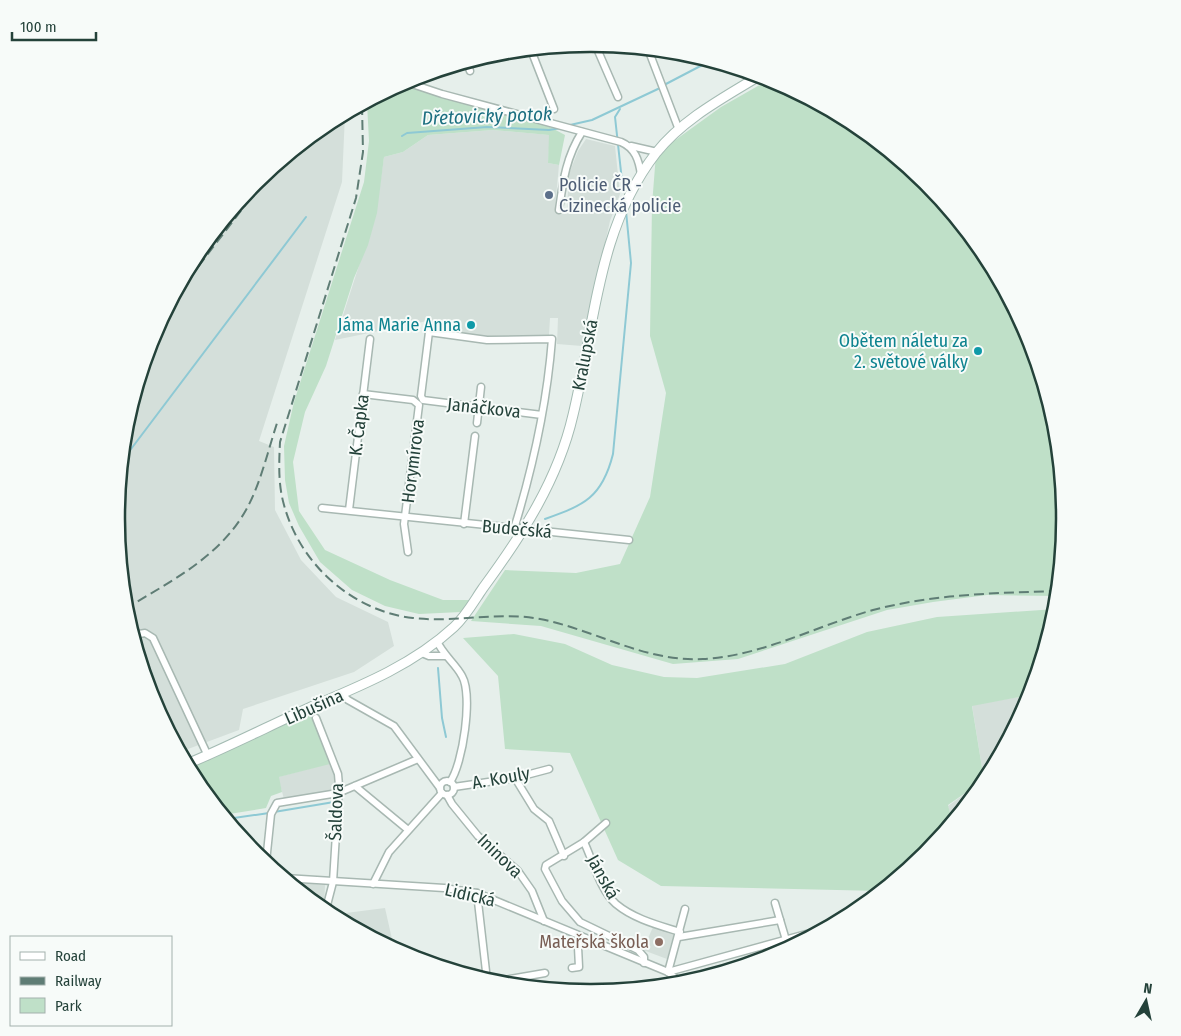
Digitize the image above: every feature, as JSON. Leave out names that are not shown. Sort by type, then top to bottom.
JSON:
[{"type":"main road","name":"Kralupská","points":[[438,641],[456,625],[502,563],[518,529],[550,482],[561,456],[574,409],[602,269],[622,207],[640,175],[657,152],[679,130],[695,116],[751,81]]},
{"type":"main road","name":"Libušina","points":[[193,762],[342,694],[422,653],[438,641]]},
{"type":"street","points":[[599,52],[618,96]]},
{"type":"street","points":[[533,56],[554,109]]},
{"type":"street","points":[[651,56],[665,89],[679,130]]},
{"type":"street","points":[[418,86],[657,152]]},
{"type":"street","points":[[560,210],[564,169],[573,145],[582,132]]},
{"type":"street","points":[[630,146],[636,156],[640,175]]},
{"type":"street","name":"Horymírova","points":[[426,402],[421,396],[428,332],[486,340],[552,339]]},
{"type":"street","name":"K. Čapka","points":[[349,510],[370,339]]},
{"type":"street","name":"Kralupská","points":[[518,529],[549,381],[552,339]]},
{"type":"street","points":[[477,423],[481,387]]},
{"type":"street","name":"Horymírova","points":[[363,394],[413,400],[418,404],[406,518]]},
{"type":"street","name":"Janáčkova","points":[[426,402],[542,415]]},
{"type":"street","points":[[464,524],[475,436]]},
{"type":"street","name":"Budečská","points":[[322,508],[629,540]]},
{"type":"street","points":[[406,518],[404,524],[408,552]]},
{"type":"street","points":[[140,634],[146,633],[153,638],[208,756]]},
{"type":"street","points":[[438,641],[446,656],[463,677],[467,704],[464,736],[452,784],[452,793],[443,792]]},
{"type":"street","points":[[422,653],[429,656],[446,656]]},
{"type":"street","name":"Ininova","points":[[342,694],[353,703],[394,726],[418,760],[478,836],[518,871],[532,891],[544,921]]},
{"type":"street","name":"Šaldova","points":[[316,718],[338,774],[333,882],[328,902]]},
{"type":"street","points":[[267,853],[272,811],[282,801],[338,794],[418,760]]},
{"type":"street","name":"A. Kouly","points":[[452,784],[515,778],[549,769]]},
{"type":"street","points":[[515,778],[534,809],[549,821],[564,856],[606,823]]},
{"type":"street","points":[[373,884],[389,852],[443,792],[443,782],[452,784]]},
{"type":"street","points":[[355,786],[407,830]]},
{"type":"street","name":"Jánská","points":[[584,842],[603,886],[615,904],[647,922],[680,934],[780,920]]},
{"type":"street","name":"Lidická","points":[[564,856],[546,865],[545,869],[562,901],[580,922],[586,926],[638,950],[644,957],[644,963]]},
{"type":"street","name":"Lidická","points":[[297,879],[444,888],[477,894],[668,972],[673,976]]},
{"type":"street","points":[[477,894],[487,972]]},
{"type":"street","points":[[775,903],[786,940]]},
{"type":"street","points":[[668,972],[686,909]]},
{"type":"street","points":[[572,968],[579,967],[578,947],[582,937]]},
{"type":"street","points":[[668,972],[785,940]]},
{"type":"street","points":[[517,978],[545,973]]},
{"type":"shaded area","points":[[345,123],[342,182],[259,441],[274,447],[275,510],[301,560],[336,597],[388,622],[394,646],[354,672],[243,709],[239,730],[186,750],[160,696],[150,668],[134,609],[126,548],[126,488],[134,427],[141,398],[160,340],[187,285],[203,259],[261,189],[307,149]]},
{"type":"shaded area","points":[[493,130],[550,135],[548,163],[559,165],[555,208],[559,210],[567,209],[569,174],[578,151],[586,139],[615,146],[620,194],[610,221],[582,346],[557,344],[558,318],[550,318],[549,335],[486,336],[429,328],[427,321],[335,340],[376,213],[384,157],[403,152],[428,135]]},
{"type":"shaded area","points":[[1021,697],[994,751],[982,770],[972,705]]},
{"type":"shaded area","points":[[331,763],[335,774],[336,793],[284,799],[278,777]]},
{"type":"shaded area","points":[[966,793],[950,813],[948,806]]},
{"type":"shaded area","points":[[302,883],[325,885],[324,900]]},
{"type":"shaded area","points":[[385,908],[392,938],[358,921],[345,913]]},
{"type":"shaded area","name":"Mateřská škola","points":[[653,927],[674,933],[667,959],[643,950]]},
{"type":"green space","points":[[760,85],[823,115],[874,149],[920,189],[978,259],[994,285],[1021,340],[1040,398],[1047,427],[1052,457],[1056,518],[1055,548],[1049,596],[987,595],[887,610],[738,659],[673,664],[541,626],[471,621],[505,570],[576,573],[620,564],[650,497],[666,393],[650,336],[652,205],[656,154],[721,107]]},
{"type":"green space","points":[[413,88],[548,126],[565,135],[559,165],[548,163],[549,135],[493,130],[428,135],[403,152],[384,157],[377,213],[368,245],[354,278],[326,366],[305,412],[293,462],[299,511],[325,550],[390,580],[443,600],[470,600],[461,612],[419,614],[385,606],[352,590],[320,562],[299,526],[289,503],[285,480],[284,446],[294,402],[364,182],[369,141],[367,110]]},
{"type":"green space","points":[[1047,610],[1031,668],[1021,697],[972,706],[982,770],[978,777],[967,792],[948,805],[950,813],[920,847],[869,891],[661,886],[618,860],[570,753],[505,749],[498,676],[463,638],[514,634],[565,644],[612,665],[664,677],[697,678],[785,664],[867,632],[937,617]]},
{"type":"green space","points":[[310,713],[330,764],[279,777],[282,792],[271,796],[266,808],[232,814],[195,764]]},
{"type":"waterway","name":"Dřetovický potok","points":[[664,85],[701,66]]},
{"type":"waterway","name":"Dřetovický potok","points":[[570,125],[592,120],[660,88]]},
{"type":"waterway","points":[[620,109],[615,117],[623,190]]},
{"type":"waterway","name":"Dřetovický potok","points":[[402,136],[407,133],[487,127],[549,130],[561,128]]},
{"type":"waterway","points":[[545,519],[571,509],[590,498],[603,481],[613,454],[631,263],[626,211]]},
{"type":"waterway","name":"Dřetovický potok","points":[[130,450],[306,217]]},
{"type":"waterway","points":[[438,668],[442,718],[446,737]]},
{"type":"waterway","points":[[274,812],[334,802]]},
{"type":"waterway","points":[[235,818],[269,813]]},
{"type":"railway","points":[[362,113],[363,152],[356,198],[280,442],[279,458],[284,505],[302,547],[316,565],[350,595],[369,606],[391,614],[413,618],[445,619],[508,616],[540,619],[581,630],[640,651],[681,659],[703,659],[725,657],[768,646],[873,610],[896,605],[942,597],[1050,591]]},
{"type":"railway","points":[[199,265],[238,215]]},
{"type":"railway","points":[[133,604],[192,567],[222,542],[235,527],[256,489],[278,420]]},
{"type":"place","name":"Policie ČR - Cizinecká policie","points":[[549,195]]},
{"type":"place","name":"Jáma Marie Anna","points":[[471,325]]},
{"type":"place","name":"Obětem náletu za 2. světové války","points":[[978,351]]},
{"type":"place","name":"Mateřská škola","points":[[659,942]]}]
